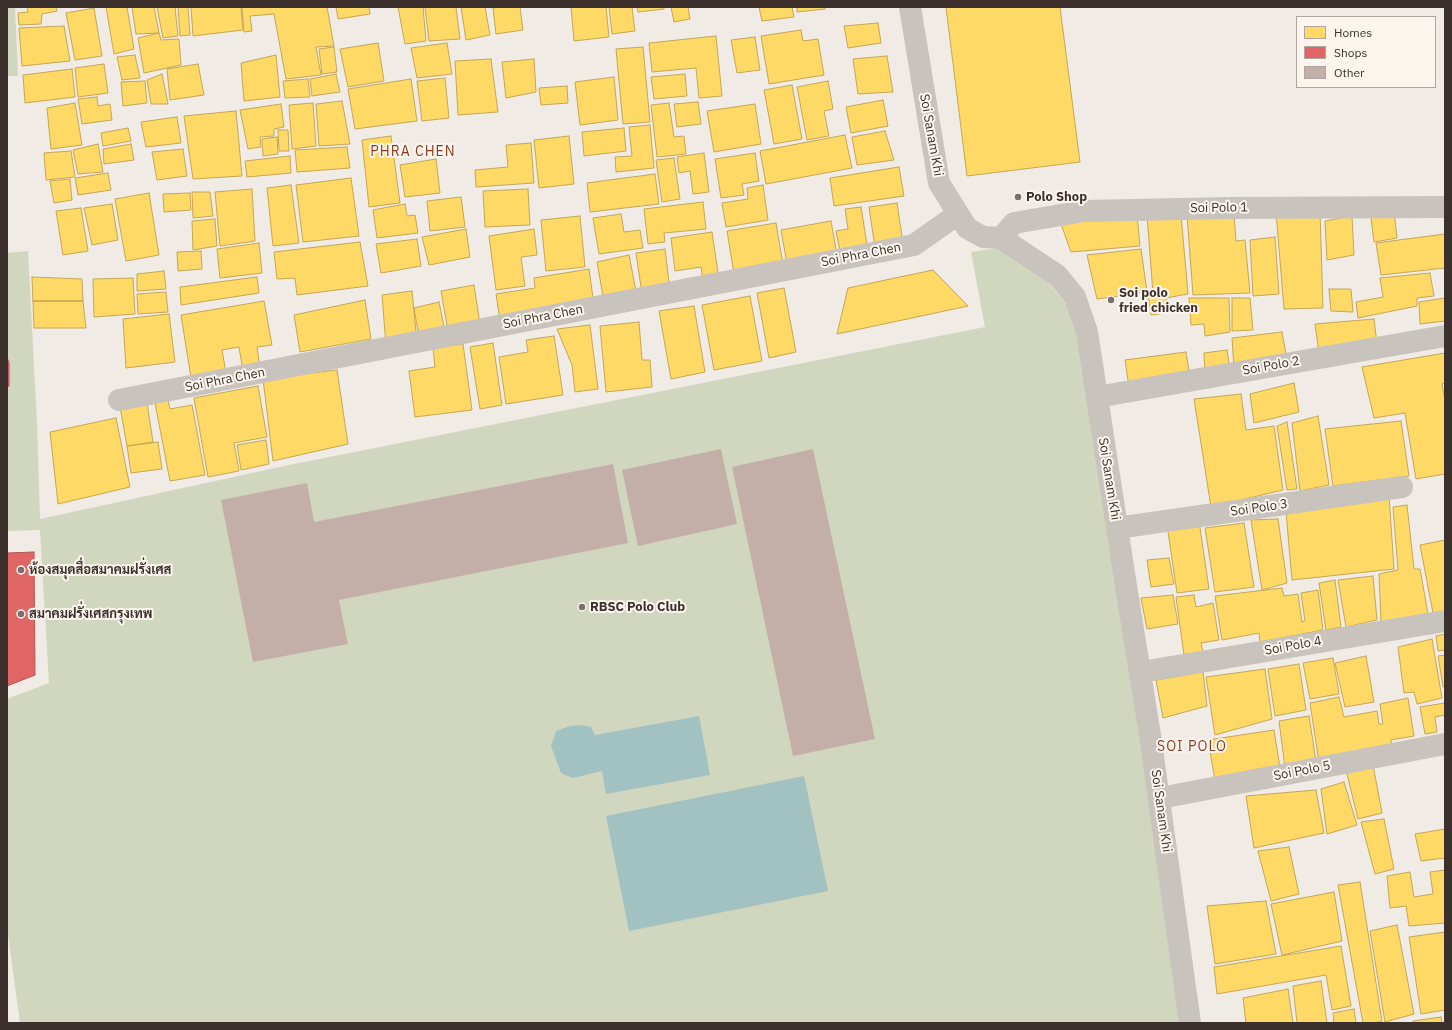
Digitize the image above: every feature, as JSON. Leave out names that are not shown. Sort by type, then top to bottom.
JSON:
[{"type":"street","name":"Soi Sanam Khi","points":[[910,7],[939,183],[967,228],[974,233],[983,236],[1001,238],[1057,275],[1075,297],[1087,332],[1160,798],[1190,1023]]},
{"type":"street","name":"Soi Polo 1","points":[[1001,238],[1014,223],[1084,211],[1239,208],[1445,207]]},
{"type":"street","name":"Soi Phra Chen","points":[[119,400],[914,245],[958,214]]},
{"type":"street","name":"Soi Polo 2","points":[[1097,397],[1445,336]]},
{"type":"street","name":"Soi Polo 3","points":[[1117,528],[1402,487]]},
{"type":"street","name":"Soi Polo 4","points":[[1141,672],[1445,621]]},
{"type":"street","name":"Soi Polo 5","points":[[1160,798],[1445,744]]},
{"type":"green space","points":[[7,7],[15,7],[18,76],[7,76]]},
{"type":"green space","name":"RBSC Polo Club","points":[[997,248],[1038,270],[1075,315],[1183,1023],[20,1023],[7,927],[7,699],[49,683],[40,530],[7,531],[7,253],[28,251],[37,423],[40,519],[289,465],[985,327],[971,252]]},
{"type":"water","points":[[699,716],[710,775],[606,794],[602,771],[573,778],[561,773],[551,746],[556,731],[570,726],[581,725],[591,727],[595,735]]},
{"type":"water","points":[[804,776],[828,891],[629,931],[606,816]]},
{"type":"building: Homes","points":[[27,7],[56,7],[57,11],[42,14],[41,24],[19,25],[18,13],[28,12]]},
{"type":"building: Homes","points":[[106,7],[127,7],[134,49],[114,54]]},
{"type":"building: Homes","points":[[132,7],[154,7],[159,33],[136,34]]},
{"type":"building: Homes","points":[[157,7],[175,7],[178,36],[163,38]]},
{"type":"building: Homes","points":[[178,7],[188,7],[190,35],[180,36]]},
{"type":"building: Homes","points":[[191,7],[241,7],[243,30],[193,36]]},
{"type":"building: Homes","points":[[242,7],[327,7],[334,46],[316,47],[321,75],[286,79],[274,14],[250,16],[252,31],[244,32]]},
{"type":"building: Homes","points":[[336,7],[369,7],[370,14],[338,19]]},
{"type":"building: Homes","points":[[398,7],[423,7],[426,41],[405,44]]},
{"type":"building: Homes","points":[[425,7],[456,7],[460,39],[429,41]]},
{"type":"building: Homes","points":[[461,7],[485,7],[490,35],[466,40]]},
{"type":"building: Homes","points":[[520,7],[523,30],[496,34],[493,8]]},
{"type":"building: Homes","points":[[571,7],[606,7],[609,37],[574,41]]},
{"type":"building: Homes","points":[[609,7],[632,7],[635,31],[612,34]]},
{"type":"building: Homes","points":[[637,7],[664,7],[664,9],[638,12]]},
{"type":"building: Homes","points":[[671,7],[688,7],[690,19],[674,22]]},
{"type":"building: Homes","points":[[759,7],[792,7],[794,17],[762,21]]},
{"type":"building: Homes","points":[[797,7],[825,7],[825,9],[797,12]]},
{"type":"building: Homes","points":[[946,7],[1060,7],[1080,162],[967,176]]},
{"type":"building: Homes","points":[[94,8],[102,56],[75,60],[66,13]]},
{"type":"building: Homes","points":[[878,23],[881,43],[848,48],[844,26]]},
{"type":"building: Homes","points":[[64,26],[70,61],[22,66],[19,28]]},
{"type":"building: Homes","points":[[801,30],[803,41],[818,39],[824,75],[769,84],[761,36]]},
{"type":"building: Homes","points":[[159,33],[161,40],[179,39],[181,65],[144,73],[138,38]]},
{"type":"building: Homes","points":[[716,36],[722,96],[699,98],[696,68],[652,72],[649,43]]},
{"type":"building: Homes","points":[[755,37],[760,70],[737,73],[731,40]]},
{"type":"building: Homes","points":[[378,43],[384,81],[348,87],[340,49]]},
{"type":"building: Homes","points":[[447,43],[452,74],[417,78],[411,48]]},
{"type":"building: Homes","points":[[334,47],[337,72],[322,74],[319,49]]},
{"type":"building: Homes","points":[[643,47],[650,122],[623,124],[616,49]]},
{"type":"building: Homes","points":[[135,55],[140,78],[122,80],[117,57]]},
{"type":"building: Homes","points":[[276,55],[280,97],[244,101],[241,63]]},
{"type":"building: Homes","points":[[887,56],[893,92],[858,94],[853,59]]},
{"type":"building: Homes","points":[[491,59],[498,112],[458,115],[455,61]]},
{"type":"building: Homes","points":[[534,59],[536,92],[506,98],[502,62]]},
{"type":"building: Homes","points":[[104,64],[108,93],[78,97],[75,68]]},
{"type":"building: Homes","points":[[198,64],[204,95],[170,100],[167,69]]},
{"type":"building: Homes","points":[[72,69],[75,97],[25,103],[23,75]]},
{"type":"building: Homes","points":[[162,74],[168,104],[151,104],[147,80]]},
{"type":"building: Homes","points":[[336,74],[340,92],[312,96],[310,79]]},
{"type":"building: Homes","points":[[685,74],[687,96],[654,99],[651,77]]},
{"type":"building: Homes","points":[[614,77],[618,120],[580,125],[575,82]]},
{"type":"building: Homes","points":[[445,78],[449,118],[422,121],[417,81]]},
{"type":"building: Homes","points":[[308,79],[310,97],[285,98],[283,81]]},
{"type":"building: Homes","points":[[411,79],[417,121],[355,129],[348,89]]},
{"type":"building: Homes","points":[[145,81],[147,103],[123,106],[121,82]]},
{"type":"building: Homes","points":[[828,81],[833,109],[824,111],[829,136],[807,140],[797,87]]},
{"type":"building: Homes","points":[[792,85],[802,139],[774,144],[764,90]]},
{"type":"building: Homes","points":[[567,86],[568,103],[541,105],[539,88]]},
{"type":"building: Homes","points":[[97,97],[98,106],[110,104],[112,120],[82,124],[78,99]]},
{"type":"building: Homes","points":[[883,100],[888,126],[851,133],[846,107]]},
{"type":"building: Homes","points":[[342,101],[350,144],[319,146],[316,104]]},
{"type":"building: Homes","points":[[698,102],[701,124],[677,127],[674,104]]},
{"type":"building: Homes","points":[[75,103],[82,145],[51,149],[47,108]]},
{"type":"building: Homes","points":[[313,103],[316,146],[292,149],[289,105]]},
{"type":"building: Homes","points":[[669,103],[674,137],[684,136],[686,154],[657,157],[651,105]]},
{"type":"building: Homes","points":[[281,104],[284,127],[274,129],[274,136],[260,137],[261,147],[248,149],[240,110]]},
{"type":"building: Homes","points":[[755,104],[761,144],[714,152],[707,111]]},
{"type":"building: Homes","points":[[236,111],[242,176],[193,179],[184,116]]},
{"type":"building: Homes","points":[[177,117],[181,143],[146,147],[141,122]]},
{"type":"building: Homes","points":[[650,125],[654,168],[616,172],[615,157],[632,156],[629,127]]},
{"type":"building: Homes","points":[[128,128],[131,141],[103,146],[101,133]]},
{"type":"building: Homes","points":[[624,128],[626,151],[584,156],[582,132]]},
{"type":"building: Homes","points":[[278,130],[288,130],[289,151],[279,151]]},
{"type":"building: Homes","points":[[885,131],[894,160],[857,165],[852,137]]},
{"type":"building: Homes","points":[[845,135],[852,168],[766,184],[760,151]]},
{"type":"building: Homes","points":[[391,136],[400,203],[369,207],[362,140]]},
{"type":"building: Homes","points":[[569,136],[574,184],[539,188],[534,140]]},
{"type":"building: Homes","points":[[277,137],[278,154],[263,156],[262,139]]},
{"type":"building: Homes","points":[[531,143],[534,183],[476,187],[475,170],[508,167],[506,145]]},
{"type":"building: Homes","points":[[98,144],[103,172],[78,174],[73,150]]},
{"type":"building: Homes","points":[[131,144],[134,160],[104,164],[103,149]]},
{"type":"building: Homes","points":[[347,147],[350,168],[297,172],[295,150]]},
{"type":"building: Homes","points":[[183,149],[187,176],[157,180],[152,152]]},
{"type":"building: Homes","points":[[71,151],[75,177],[46,180],[44,153]]},
{"type":"building: Homes","points":[[704,153],[709,192],[693,194],[690,171],[679,173],[677,157]]},
{"type":"building: Homes","points":[[755,153],[759,181],[742,184],[744,195],[721,198],[715,159]]},
{"type":"building: Homes","points":[[290,156],[291,173],[247,177],[245,161]]},
{"type":"building: Homes","points":[[674,158],[680,199],[662,202],[656,160]]},
{"type":"building: Homes","points":[[436,159],[440,193],[405,197],[400,165]]},
{"type":"building: Homes","points":[[899,167],[904,196],[834,206],[830,178]]},
{"type":"building: Homes","points":[[108,173],[111,190],[78,195],[75,178]]},
{"type":"building: Homes","points":[[655,174],[659,204],[590,212],[587,183]]},
{"type":"building: Homes","points":[[351,178],[359,236],[303,242],[296,185]]},
{"type":"building: Homes","points":[[70,179],[72,200],[54,203],[50,181]]},
{"type":"building: Homes","points":[[291,185],[299,243],[273,246],[267,188]]},
{"type":"building: Homes","points":[[763,185],[768,220],[726,227],[722,203],[748,199],[747,188]]},
{"type":"building: Homes","points":[[252,189],[255,241],[220,246],[215,192]]},
{"type":"building: Homes","points":[[528,189],[530,225],[485,227],[483,191]]},
{"type":"building: Homes","points":[[192,192],[210,192],[213,216],[193,218]]},
{"type":"building: Homes","points":[[149,193],[159,255],[126,261],[115,199]]},
{"type":"building: Homes","points":[[190,193],[191,210],[164,212],[163,194]]},
{"type":"building: Homes","points":[[461,197],[465,227],[430,231],[427,201]]},
{"type":"building: Homes","points":[[703,202],[706,229],[664,233],[665,242],[648,244],[644,209]]},
{"type":"building: Homes","points":[[897,203],[903,243],[875,248],[869,207]]},
{"type":"building: Homes","points":[[112,204],[118,240],[92,245],[84,208]]},
{"type":"building: Homes","points":[[405,204],[407,216],[415,215],[418,233],[377,238],[373,210]]},
{"type":"building: Homes","points":[[861,207],[868,251],[841,256],[836,231],[848,229],[845,209]]},
{"type":"building: Homes","points":[[81,208],[88,251],[63,255],[56,211]]},
{"type":"building: Homes","points":[[1370,210],[1394,210],[1397,238],[1374,242]]},
{"type":"building: Homes","points":[[1276,212],[1320,212],[1323,308],[1284,309]]},
{"type":"building: Homes","points":[[1234,213],[1236,241],[1245,240],[1250,293],[1193,295],[1187,215]]},
{"type":"building: Homes","points":[[621,214],[624,232],[640,230],[643,248],[599,254],[593,218]]},
{"type":"building: Homes","points":[[1137,214],[1140,246],[1071,252],[1060,221]]},
{"type":"building: Homes","points":[[1147,215],[1181,215],[1188,294],[1166,298],[1167,313],[1151,315],[1148,296],[1153,294]]},
{"type":"building: Homes","points":[[580,216],[585,267],[546,271],[541,220]]},
{"type":"building: Homes","points":[[1352,216],[1354,255],[1327,260],[1325,221]]},
{"type":"building: Homes","points":[[215,219],[217,246],[193,250],[192,221]]},
{"type":"building: Homes","points":[[831,221],[837,255],[787,264],[781,230]]},
{"type":"building: Homes","points":[[776,223],[783,265],[734,274],[727,231]]},
{"type":"building: Homes","points":[[466,229],[470,257],[429,265],[422,237]]},
{"type":"building: Homes","points":[[534,229],[537,255],[521,257],[525,286],[496,290],[489,236]]},
{"type":"building: Homes","points":[[712,232],[719,279],[703,282],[701,267],[675,271],[671,238]]},
{"type":"building: Homes","points":[[1445,234],[1445,268],[1381,275],[1376,243]]},
{"type":"building: Homes","points":[[1275,237],[1279,294],[1253,296],[1250,240]]},
{"type":"building: Homes","points":[[417,239],[421,266],[381,273],[376,244]]},
{"type":"building: Homes","points":[[360,242],[368,286],[297,295],[295,278],[277,279],[274,252]]},
{"type":"building: Homes","points":[[259,243],[262,273],[220,278],[217,249]]},
{"type":"building: Homes","points":[[665,249],[670,290],[642,294],[636,253]]},
{"type":"building: Homes","points":[[1141,249],[1147,292],[1097,299],[1087,255]]},
{"type":"building: Homes","points":[[201,251],[202,269],[178,271],[177,252]]},
{"type":"building: Homes","points":[[629,255],[637,296],[604,302],[597,262]]},
{"type":"building: Homes","points":[[589,269],[594,305],[500,320],[496,294],[535,288],[534,278]]},
{"type":"building: Homes","points":[[933,270],[968,306],[837,334],[848,288]]},
{"type":"building: Homes","points":[[164,271],[166,289],[137,291],[137,274]]},
{"type":"building: Homes","points":[[1430,273],[1434,296],[1417,298],[1417,306],[1358,318],[1356,302],[1383,297],[1380,278]]},
{"type":"building: Homes","points":[[32,277],[82,279],[83,301],[33,301]]},
{"type":"building: Homes","points":[[257,277],[259,293],[181,305],[180,287]]},
{"type":"building: Homes","points":[[133,278],[135,314],[94,317],[93,279]]},
{"type":"building: Homes","points":[[474,285],[480,324],[448,331],[441,291]]},
{"type":"building: Homes","points":[[784,288],[796,352],[769,358],[757,293]]},
{"type":"building: Homes","points":[[1329,289],[1351,289],[1353,312],[1331,311]]},
{"type":"building: Homes","points":[[412,291],[417,342],[386,346],[382,295]]},
{"type":"building: Homes","points":[[166,292],[168,312],[138,314],[137,294]]},
{"type":"building: Homes","points":[[750,296],[762,361],[714,370],[702,305]]},
{"type":"building: Homes","points":[[1189,298],[1229,298],[1230,332],[1205,336],[1204,324],[1191,325]]},
{"type":"building: Homes","points":[[1232,298],[1250,298],[1253,330],[1232,331]]},
{"type":"building: Homes","points":[[1445,298],[1445,321],[1420,324],[1419,302]]},
{"type":"building: Homes","points":[[365,300],[371,339],[300,352],[294,315]]},
{"type":"building: Homes","points":[[33,301],[83,301],[86,328],[34,328]]},
{"type":"building: Homes","points":[[264,301],[272,345],[257,347],[260,368],[243,371],[239,347],[222,350],[226,373],[191,378],[181,315]]},
{"type":"building: Homes","points":[[439,302],[445,332],[419,337],[414,308]]},
{"type":"building: Homes","points":[[694,306],[705,372],[671,379],[659,311]]},
{"type":"building: Homes","points":[[169,314],[175,362],[126,368],[123,319]]},
{"type":"building: Homes","points":[[1374,319],[1377,344],[1319,353],[1315,324]]},
{"type":"building: Homes","points":[[639,322],[642,360],[650,360],[652,387],[606,392],[600,326]]},
{"type":"building: Homes","points":[[590,325],[598,389],[575,392],[572,365],[557,329]]},
{"type":"building: Homes","points":[[1282,332],[1287,360],[1234,369],[1232,338]]},
{"type":"building: Homes","points":[[554,336],[563,395],[506,404],[499,357],[528,352],[526,340]]},
{"type":"building: Homes","points":[[493,343],[502,405],[480,409],[470,347]]},
{"type":"building: Homes","points":[[463,344],[472,410],[415,417],[409,371],[435,367],[433,348]]},
{"type":"building: Homes","points":[[1227,350],[1230,370],[1205,374],[1204,353]]},
{"type":"building: Homes","points":[[1186,352],[1190,377],[1129,387],[1125,360]]},
{"type":"building: Homes","points":[[1445,353],[1445,383],[1442,384],[1445,400],[1445,474],[1416,479],[1405,413],[1374,418],[1362,367]]},
{"type":"building: Homes","points":[[337,370],[348,444],[273,461],[263,379]]},
{"type":"building: Homes","points":[[1294,383],[1299,412],[1254,423],[1250,394]]},
{"type":"building: Homes","points":[[258,386],[267,437],[234,443],[239,471],[208,477],[194,398]]},
{"type":"building: Homes","points":[[1241,394],[1246,430],[1274,426],[1283,490],[1211,507],[1194,399]]},
{"type":"building: Homes","points":[[168,400],[170,409],[192,405],[205,475],[170,481],[155,403]]},
{"type":"building: Homes","points":[[147,403],[153,442],[127,446],[120,407]]},
{"type":"building: Homes","points":[[1318,416],[1329,485],[1300,491],[1292,423]]},
{"type":"building: Homes","points":[[116,418],[130,487],[58,504],[50,432]]},
{"type":"building: Homes","points":[[1401,421],[1409,476],[1333,486],[1325,429]]},
{"type":"building: Homes","points":[[1287,422],[1297,489],[1287,490],[1277,426]]},
{"type":"building: Homes","points":[[266,440],[269,464],[241,470],[237,445]]},
{"type":"building: Homes","points":[[158,442],[162,469],[131,473],[127,446]]},
{"type":"building: Homes","points":[[1389,495],[1394,569],[1292,580],[1286,512]]},
{"type":"building: Homes","points":[[1407,505],[1414,569],[1420,569],[1428,614],[1381,622],[1379,574],[1398,570],[1393,507]]},
{"type":"building: Homes","points":[[1278,519],[1287,583],[1262,590],[1251,520]]},
{"type":"building: Homes","points":[[1199,521],[1209,589],[1177,593],[1167,525]]},
{"type":"building: Homes","points":[[1244,523],[1254,587],[1215,592],[1205,528]]},
{"type":"building: Homes","points":[[1445,540],[1445,611],[1433,613],[1420,545]]},
{"type":"building: Homes","points":[[1169,558],[1174,584],[1151,587],[1147,560]]},
{"type":"building: Homes","points":[[1373,576],[1377,620],[1346,627],[1338,580]]},
{"type":"building: Homes","points":[[1335,580],[1341,627],[1326,630],[1319,583]]},
{"type":"building: Homes","points":[[1282,588],[1284,596],[1298,594],[1302,622],[1305,621],[1301,593],[1318,590],[1323,630],[1260,642],[1259,633],[1222,640],[1215,596]]},
{"type":"building: Homes","points":[[1173,595],[1178,624],[1147,629],[1141,598]]},
{"type":"building: Homes","points":[[1194,595],[1196,607],[1213,603],[1219,640],[1201,643],[1203,652],[1184,655],[1176,597]]},
{"type":"building: Homes","points":[[1445,634],[1445,650],[1438,651],[1436,636]]},
{"type":"building: Homes","points":[[1432,639],[1442,698],[1417,704],[1414,692],[1404,693],[1398,647]]},
{"type":"building: Homes","points":[[1445,655],[1445,686],[1443,687],[1438,656]]},
{"type":"building: Homes","points":[[1366,656],[1374,702],[1345,707],[1335,663]]},
{"type":"building: Homes","points":[[1333,658],[1339,694],[1310,699],[1303,663]]},
{"type":"building: Homes","points":[[1299,664],[1306,710],[1275,716],[1268,669]]},
{"type":"building: Homes","points":[[1265,669],[1272,719],[1215,735],[1206,677]]},
{"type":"building: Homes","points":[[1203,672],[1207,706],[1163,718],[1156,680]]},
{"type":"building: Homes","points":[[1339,697],[1344,717],[1377,711],[1379,724],[1383,724],[1380,704],[1408,698],[1414,736],[1391,740],[1392,748],[1319,762],[1310,703]]},
{"type":"building: Homes","points":[[1445,703],[1445,715],[1435,717],[1437,732],[1425,734],[1420,707]]},
{"type":"building: Homes","points":[[1309,716],[1316,761],[1285,767],[1279,721]]},
{"type":"building: Homes","points":[[1274,730],[1280,768],[1215,780],[1208,740]]},
{"type":"building: Homes","points":[[1373,765],[1382,813],[1358,819],[1346,770]]},
{"type":"building: Homes","points":[[1344,782],[1357,825],[1327,834],[1321,789]]},
{"type":"building: Homes","points":[[1316,790],[1324,833],[1254,848],[1246,796]]},
{"type":"building: Homes","points":[[1384,819],[1394,869],[1375,874],[1361,822]]},
{"type":"building: Homes","points":[[1445,829],[1445,858],[1421,861],[1415,834]]},
{"type":"building: Homes","points":[[1289,847],[1299,894],[1271,901],[1258,851]]},
{"type":"building: Homes","points":[[1445,870],[1445,923],[1409,926],[1406,906],[1390,908],[1387,876],[1410,872],[1414,897],[1433,894],[1430,872]]},
{"type":"building: Homes","points":[[1360,882],[1382,1021],[1374,1023],[1363,1023],[1338,885]]},
{"type":"building: Homes","points":[[1334,892],[1342,941],[1282,955],[1271,904]]},
{"type":"building: Homes","points":[[1266,901],[1276,954],[1215,964],[1207,906]]},
{"type":"building: Homes","points":[[1397,925],[1414,1014],[1385,1022],[1370,931]]},
{"type":"building: Homes","points":[[1445,932],[1445,1010],[1421,1014],[1409,937]]},
{"type":"building: Homes","points":[[1341,946],[1351,1006],[1332,1010],[1326,975],[1217,994],[1214,967]]},
{"type":"building: Homes","points":[[1321,981],[1327,1023],[1297,1023],[1293,986]]},
{"type":"building: Homes","points":[[1288,989],[1293,1023],[1246,1023],[1243,998]]},
{"type":"building: Homes","points":[[1354,1009],[1356,1023],[1334,1023],[1333,1013]]},
{"type":"building: Homes","points":[[1441,1017],[1442,1023],[1413,1023],[1413,1021]]},
{"type":"building: Shops","points":[[7,357],[9,363],[9,386],[7,388]]},
{"type":"building: Shops","name":"สมาคมฝรั่งเศสกรุงเทพ","points":[[34,552],[35,675],[7,686],[7,553]]},
{"type":"building: Other","points":[[721,449],[737,524],[638,546],[622,470]]},
{"type":"building: Other","points":[[813,449],[875,739],[793,756],[732,467]]},
{"type":"building: Other","points":[[613,464],[628,543],[339,600],[348,644],[253,662],[221,500],[307,483],[314,522]]},
{"type":"place","name":"Polo Shop","points":[[1018,197]]},
{"type":"place","name":"Soi polo fried chicken","points":[[1111,300]]},
{"type":"place","name":"ห้องสมุดสื่อสมาคมฝรั่งเศส","points":[[21,570]]},
{"type":"place","name":"RBSC Polo Club","points":[[582,607]]},
{"type":"place","name":"สมาคมฝรั่งเศสกรุงเทพ","points":[[21,614]]},
{"type":"district","name":"PHRA CHEN","points":[[413,152]]},
{"type":"district","name":"SOI POLO","points":[[1192,747]]}]
